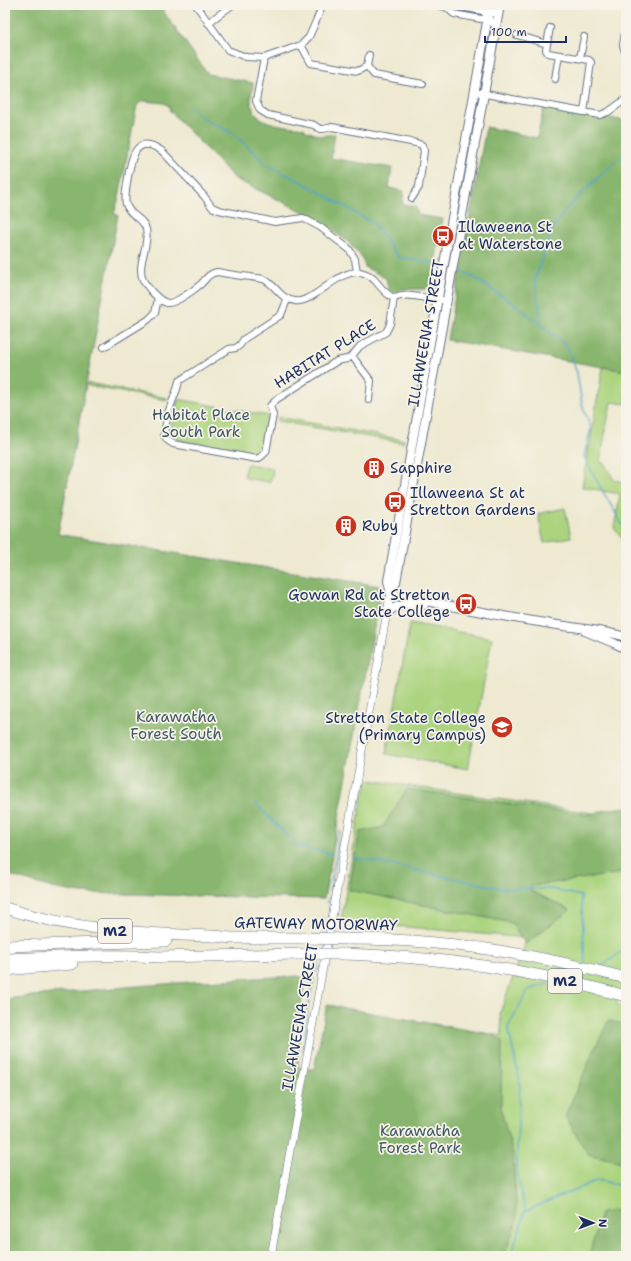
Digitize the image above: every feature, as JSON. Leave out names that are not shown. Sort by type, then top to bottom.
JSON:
[{"type":"highway","name":"GATEWAY MOTORWAY","points":[[5,908],[44,919],[101,930],[228,938],[399,940],[436,943],[506,952],[558,962],[626,978]]},
{"type":"highway","points":[[5,946],[216,940],[228,938]]},
{"type":"highway","name":"GATEWAY MOTORWAY","points":[[5,959],[344,954],[426,959],[503,969],[561,980],[626,996]]},
{"type":"highway","points":[[5,970],[70,964],[145,960],[159,957]]},
{"type":"main road","name":"ILLAWEENA STREET","points":[[391,594],[388,581],[410,448],[486,30],[484,15],[490,5]]},
{"type":"main road","name":"ILLAWEENA STREET","points":[[391,594],[396,582],[420,450],[496,27],[498,5]]},
{"type":"main road","points":[[428,351],[438,347]]},
{"type":"main road","points":[[410,448],[420,450]]},
{"type":"main road","points":[[391,594],[503,616],[575,628],[598,630],[626,637]]},
{"type":"main road","points":[[386,614],[392,609],[403,605],[447,605]]},
{"type":"main road","points":[[575,628],[626,649]]},
{"type":"street","points":[[196,5],[228,50],[246,57],[264,58],[301,45],[309,37],[323,5]]},
{"type":"street","points":[[208,23],[232,5]]},
{"type":"street","points":[[438,5],[446,7],[456,6],[484,15],[496,27]]},
{"type":"street","points":[[484,15],[494,12],[498,5]]},
{"type":"street","points":[[626,26],[623,45],[626,55]]},
{"type":"street","points":[[550,28],[546,50],[548,53],[580,58],[592,62],[584,112]]},
{"type":"street","points":[[517,35],[547,44]]},
{"type":"street","points":[[580,58],[584,37]]},
{"type":"street","points":[[301,45],[311,63],[358,71],[367,66]]},
{"type":"street","points":[[369,55],[367,66],[374,75],[423,84]]},
{"type":"street","points":[[555,79],[559,55]]},
{"type":"street","points":[[264,58],[256,101],[260,110],[268,115],[314,125],[318,129],[322,130],[332,127],[416,143],[422,146],[424,152],[419,187],[412,198]]},
{"type":"street","points":[[475,92],[600,115],[604,114],[626,99]]},
{"type":"street","points":[[357,272],[355,259],[349,249],[320,227],[304,218],[275,222],[219,210],[212,207],[204,196],[162,151],[154,145],[138,147],[132,157],[125,193],[126,205],[130,212],[141,220],[146,227],[147,237],[141,272],[144,281],[158,298],[168,303],[177,300],[201,284],[210,274],[217,272],[263,279],[272,285],[285,299],[299,302],[308,298],[344,275],[354,272],[364,273],[375,280],[387,296],[394,298],[401,295],[409,295],[446,301]]},
{"type":"street","points":[[104,347],[148,320],[155,313],[158,298]]},
{"type":"street","name":"HABITAT PLACE","points":[[288,300],[281,315],[244,339],[236,348],[229,349],[179,381],[168,413],[164,434],[168,440],[173,444],[257,459],[262,456],[266,452],[273,414],[270,406],[277,399],[337,361],[347,359],[352,356],[360,346],[386,332],[390,324],[394,298]]},
{"type":"street","points":[[352,356],[371,381],[369,400]]},
{"type":"street","name":"ILLAWEENA STREET","points":[[271,1256],[322,977],[335,895],[341,870],[386,614],[391,594]]},
{"type":"green space","name":"Karawatha Forest South","points":[[5,5],[159,5],[208,74],[253,83],[251,98],[252,107],[256,114],[262,119],[278,125],[304,128],[306,131],[321,136],[335,134],[331,158],[392,168],[389,188],[404,191],[402,204],[416,207],[418,215],[443,219],[431,284],[425,289],[401,289],[397,293],[391,292],[388,288],[386,278],[365,267],[362,257],[347,241],[312,216],[235,179],[170,111],[169,106],[164,103],[143,101],[137,105],[119,197],[114,214],[118,215],[58,534],[380,586],[379,601],[324,899],[81,893],[52,888],[5,874]]},
{"type":"green space","points":[[544,107],[626,121],[626,371],[447,340],[486,127],[537,138]]},
{"type":"green space","points":[[603,367],[626,371],[626,404],[611,402],[600,462],[604,463],[614,480],[624,482],[626,486],[626,544],[614,528],[620,494],[582,487]]},
{"type":"green space","points":[[88,383],[167,398],[167,400],[88,386]]},
{"type":"green space","name":"Habitat Place South Park","points":[[178,399],[269,416],[264,446],[261,451],[257,453],[177,440],[170,432]]},
{"type":"green space","points":[[278,417],[404,440],[403,443],[277,421]]},
{"type":"green space","points":[[248,464],[272,468],[271,480],[269,482],[245,478],[246,465]]},
{"type":"green space","points":[[565,508],[571,537],[544,543],[538,514]]},
{"type":"green space","points":[[410,623],[492,638],[468,769],[386,754]]},
{"type":"green space","name":"Karawatha Forest Park","points":[[369,780],[626,818],[626,983],[616,1004],[626,1007],[626,1256],[278,1256],[327,1005],[502,1036],[500,1013],[525,944],[530,940],[515,937],[341,921],[362,798]]},
{"type":"green space","points":[[407,789],[587,815],[610,809],[626,807],[626,872],[531,886],[531,891],[570,910],[525,944],[512,923],[349,890],[360,832],[383,827]]},
{"type":"green space","points":[[299,976],[305,979],[300,1012],[298,1067],[314,1069],[327,1005],[493,1035],[502,1041],[501,1110],[513,1154],[517,1220],[504,1256],[5,1256],[5,999],[152,985]]},
{"type":"green space","points":[[608,1021],[626,1024],[626,1163],[588,1154],[565,1116]]},
{"type":"green space","points":[[626,1209],[626,1256],[589,1256],[601,1213]]},
{"type":"waterway","points":[[189,107],[209,122],[233,133],[267,165],[304,183],[373,223],[398,257],[433,263]]},
{"type":"waterway","points":[[542,326],[535,279],[552,229],[566,209],[609,167],[626,154]]},
{"type":"waterway","points":[[462,272],[470,275],[517,306],[567,346],[577,373],[582,404],[591,428],[584,456],[626,531]]},
{"type":"waterway","points":[[255,803],[297,846],[332,854]]},
{"type":"waterway","points":[[330,891],[340,831]]},
{"type":"waterway","points":[[352,857],[500,888],[551,889],[581,896],[585,964]]},
{"type":"waterway","points":[[328,903],[329,897]]},
{"type":"waterway","points":[[323,917],[325,923],[323,934]]},
{"type":"waterway","points":[[600,966],[605,964],[626,948]]},
{"type":"waterway","points":[[316,973],[319,959]]},
{"type":"waterway","points":[[569,977],[583,972]]},
{"type":"waterway","points":[[303,1052],[308,1018],[307,1010],[314,979]]},
{"type":"waterway","points":[[511,1256],[525,1211],[516,1166],[520,1082],[508,1027],[528,990],[550,983]]},
{"type":"waterway","points":[[525,1211],[598,1180],[626,1187]]},
{"type":"place","name":"Illaweena St at Waterstone","points":[[443,236]]},
{"type":"place","name":"Sapphire","points":[[374,468]]},
{"type":"place","name":"Illaweena St at Stretton Gardens","points":[[395,502]]},
{"type":"place","name":"Ruby","points":[[346,526]]},
{"type":"place","name":"Gowan Rd at Stretton State College","points":[[466,604]]},
{"type":"place","name":"Stretton State College (Primary Campus)","points":[[502,727]]}]
